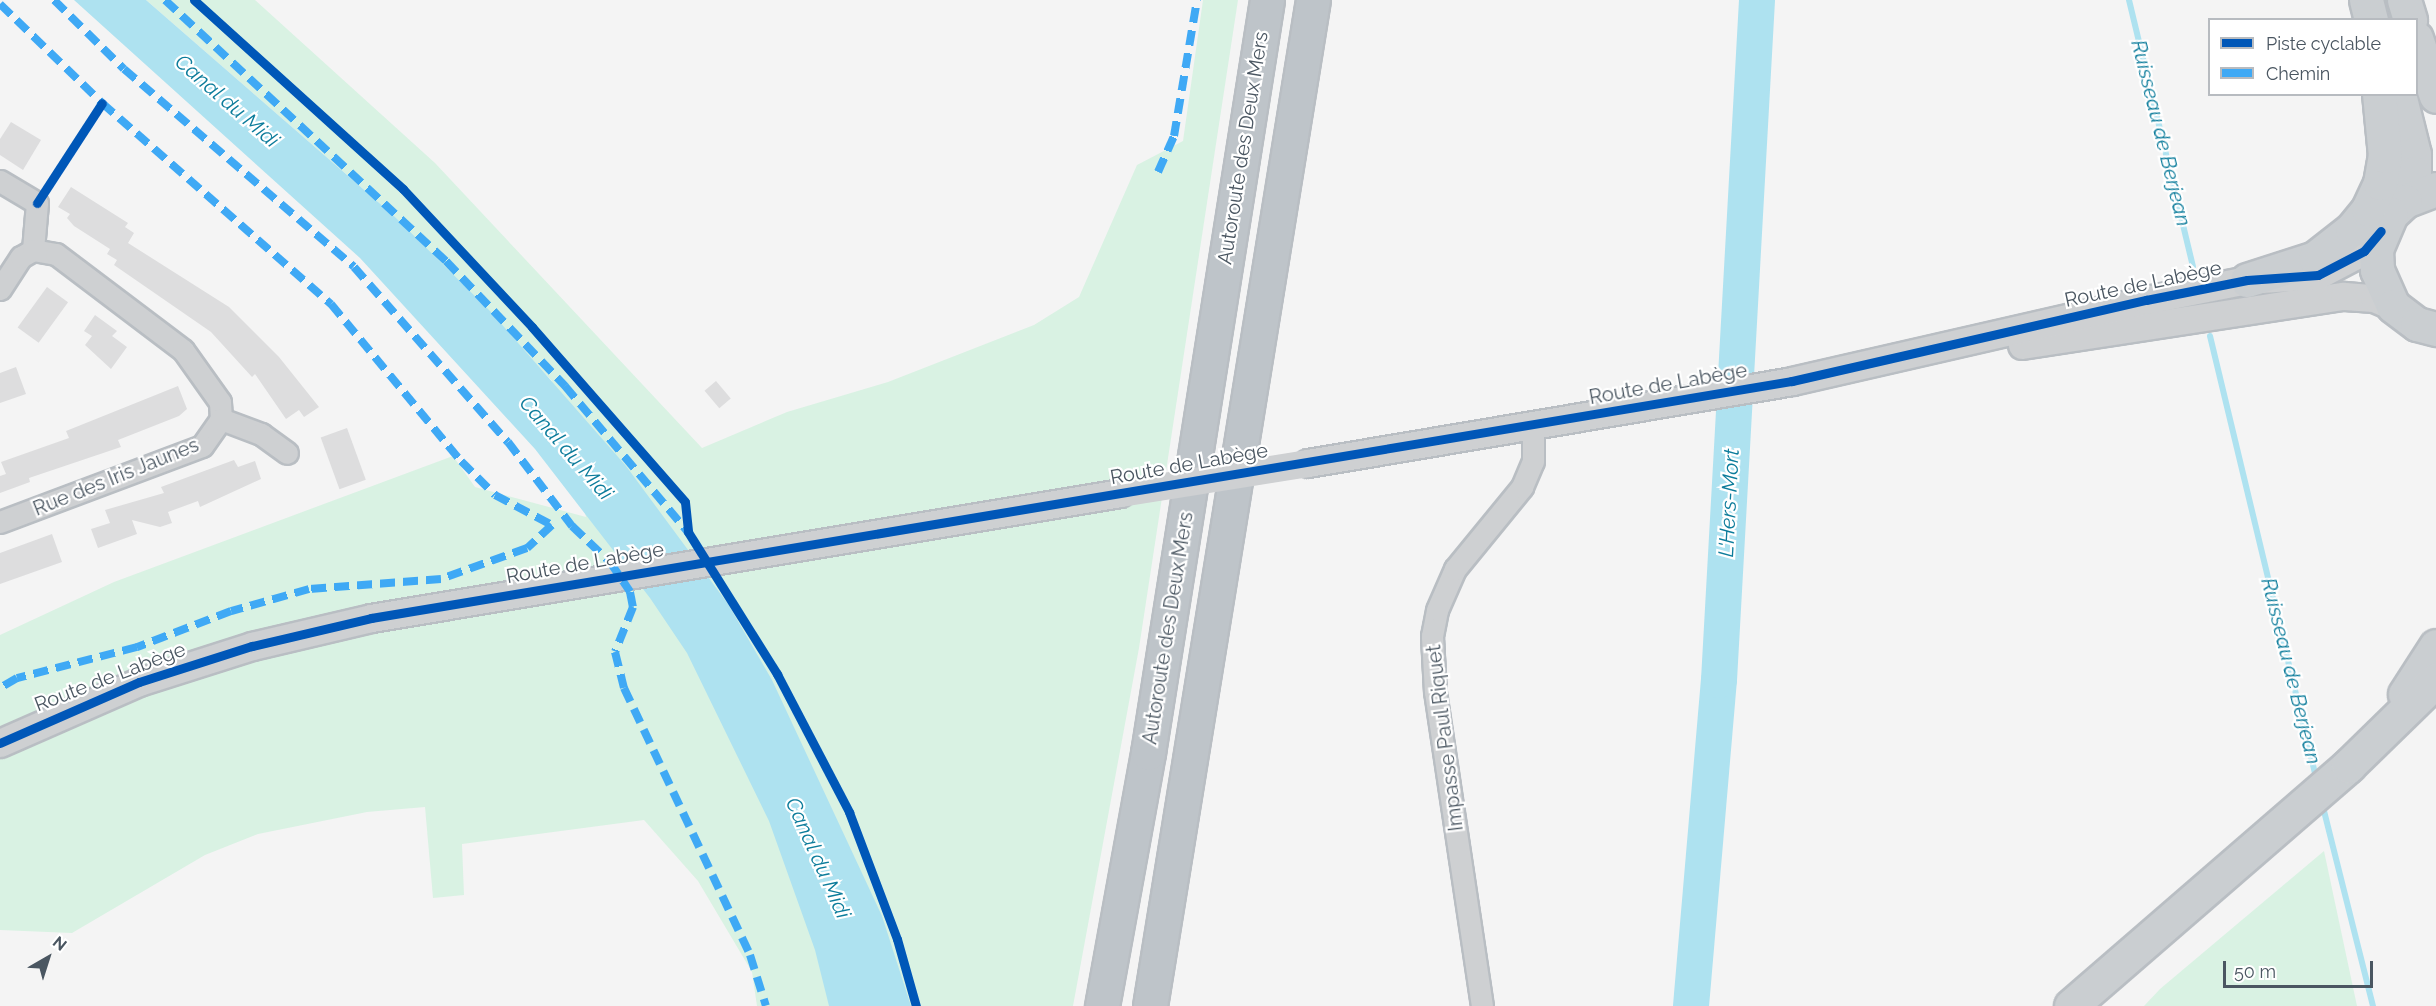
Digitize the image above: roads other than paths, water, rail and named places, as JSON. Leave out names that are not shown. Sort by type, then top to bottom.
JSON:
[{"type":"highway","name":"Autoroute des Deux Mers","points":[[1102,1006],[1148,753],[1267,0]]},
{"type":"highway","points":[[1150,1006],[1313,0]]},
{"type":"main road","points":[[2366,0],[2370,18]]},
{"type":"main road","points":[[2404,0],[2409,18]]},
{"type":"main road","points":[[2418,44],[2436,96]]},
{"type":"main road","points":[[2247,280],[2315,258],[2344,236],[2368,209],[2385,156],[2379,96]]},
{"type":"main road","points":[[2400,96],[2414,154],[2414,173],[2405,201],[2381,231],[2377,270],[2393,306],[2434,332]]},
{"type":"main road","points":[[2405,201],[2436,189]]},
{"type":"main road","points":[[2348,766],[2397,706],[2436,646]]},
{"type":"main road","points":[[2071,1006],[2302,808],[2436,680]]},
{"type":"street","points":[[0,181],[38,203],[33,250]]},
{"type":"street","name":"Route de Labège","points":[[1795,380],[2247,280],[2318,274],[2364,251],[2381,231]]},
{"type":"street","points":[[0,289],[21,257],[33,250],[56,254],[183,350],[220,402],[221,419],[261,434],[287,453]]},
{"type":"street","name":"Route de Labège","points":[[0,742],[139,682],[252,646],[371,618],[745,554],[1533,427],[1795,380],[2344,297],[2374,298],[2393,306]]},
{"type":"street","name":"Rue des Iris Jaunes","points":[[0,522],[202,446],[221,419]]},
{"type":"street","name":"Impasse Paul Riquet","points":[[1482,1006],[1435,692],[1432,636],[1437,610],[1455,569],[1522,487],[1533,461],[1533,427]]},
{"type":"water","name":"Canal du Midi","points":[[74,0],[146,0],[393,215],[490,311],[626,466],[728,604],[772,680],[882,916],[911,1006],[829,1006],[815,950],[769,821],[687,653],[650,598],[535,449],[360,258]]},
{"type":"waterway","name":"L'Hers-Mort","points":[[1691,1006],[1719,680],[1757,0]]},
{"type":"waterway","name":"Ruisseau de Berjean","points":[[2129,0],[2193,266]]},
{"type":"waterway","name":"Ruisseau de Berjean","points":[[2210,336],[2316,778]]},
{"type":"waterway","name":"Ruisseau de Berjean","points":[[2322,803],[2373,1006]]}]
